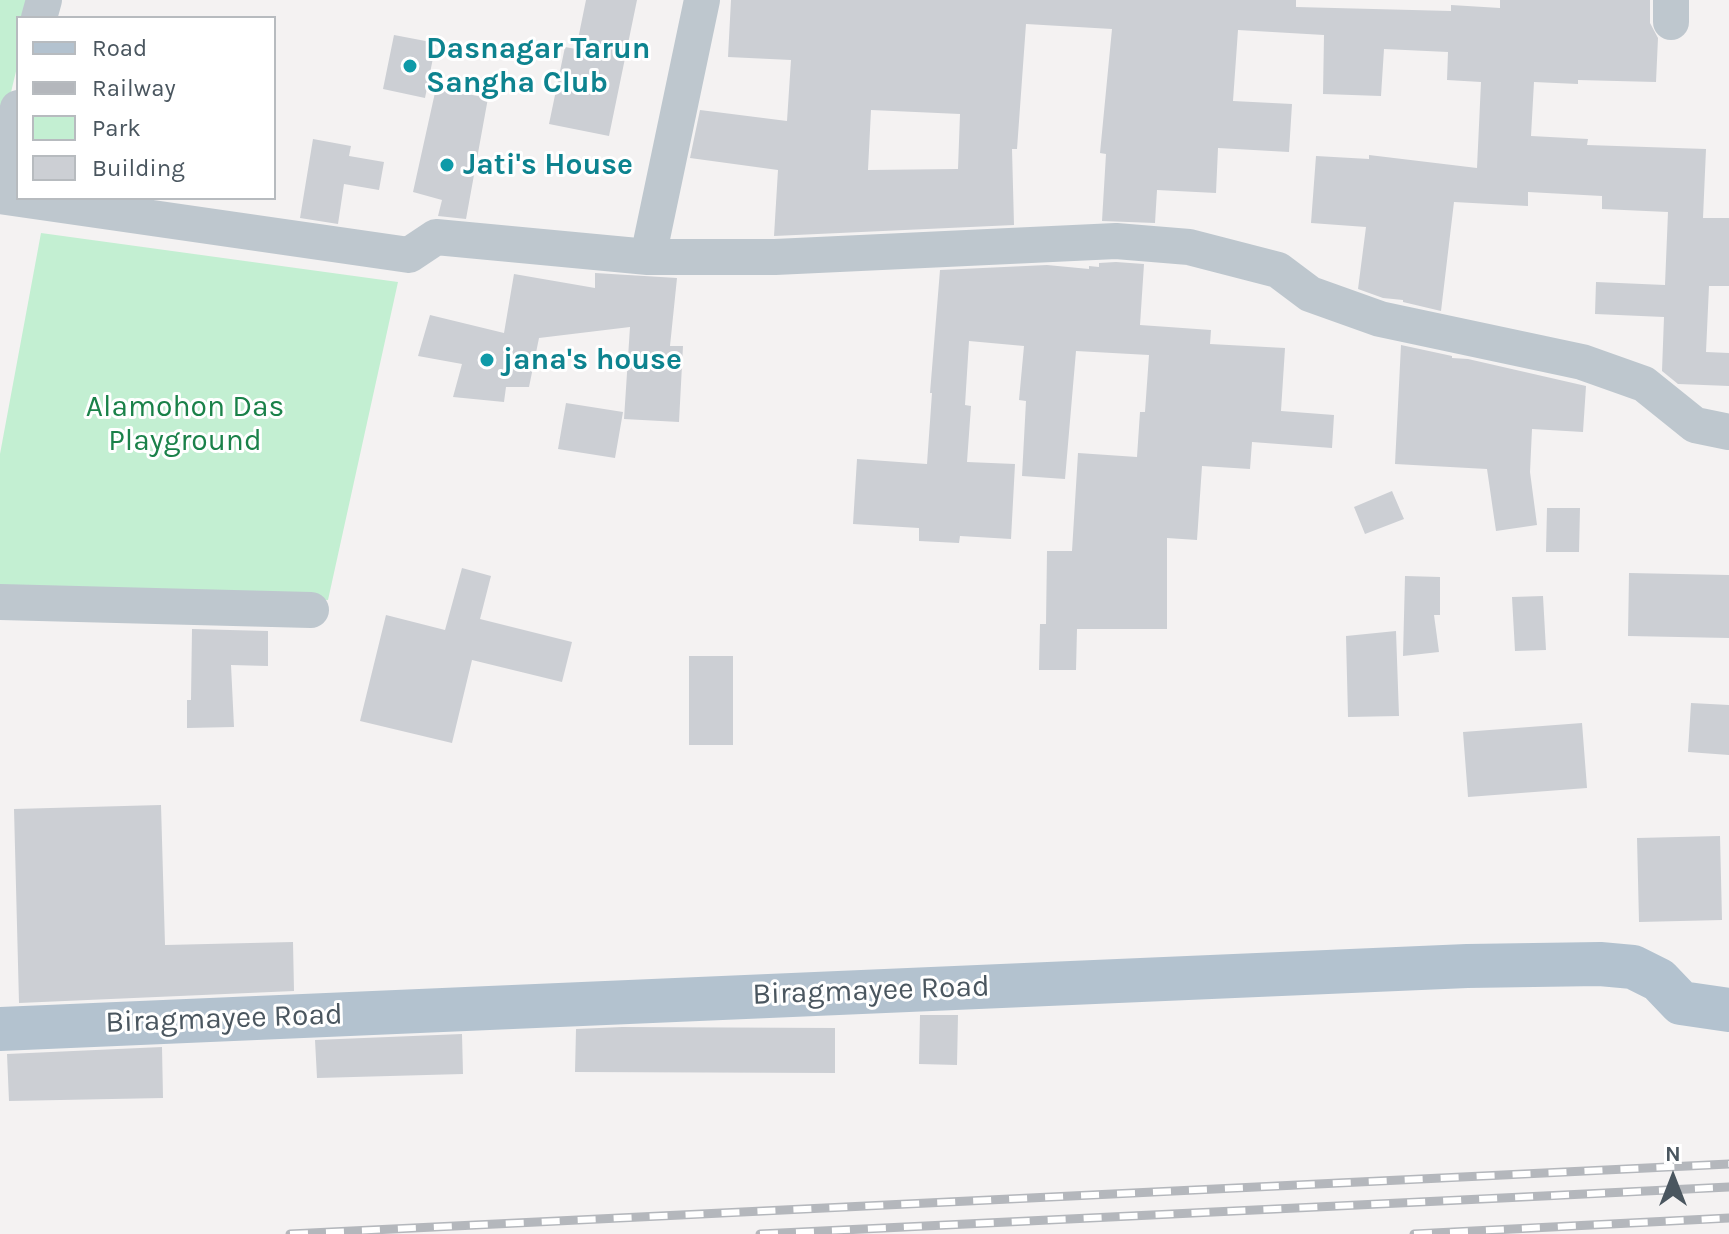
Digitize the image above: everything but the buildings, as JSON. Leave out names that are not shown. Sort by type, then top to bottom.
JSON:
[{"type":"main road","name":"Biragmayee Road","points":[[0,1029],[1573,964],[1633,967],[1659,980],[1681,1003],[1729,1010]]},
{"type":"street","points":[[648,257],[702,0]]},
{"type":"street","points":[[0,183],[16,116]]},
{"type":"street","points":[[28,200],[409,255],[436,237],[648,257],[775,257],[1116,241],[1189,247],[1278,270],[1310,294],[1380,319],[1582,362],[1644,384],[1695,425],[1729,432]]},
{"type":"street","points":[[0,602],[311,610]]},
{"type":"green space","points":[[0,0],[32,0],[28,16],[16,16],[16,71],[0,138]]},
{"type":"green space","name":"Alamohon Das Playground","points":[[41,233],[398,282],[328,600],[0,588],[0,454]]},
{"type":"railway","points":[[290,1234],[1729,1164]]},
{"type":"railway","points":[[760,1234],[1729,1187]]},
{"type":"railway","points":[[1414,1234],[1729,1218]]},
{"type":"place","name":"Dasnagar Tarun Sangha Club","points":[[410,66]]},
{"type":"place","name":"Jati's House","points":[[447,165]]},
{"type":"place","name":"jana's house","points":[[487,360]]}]
